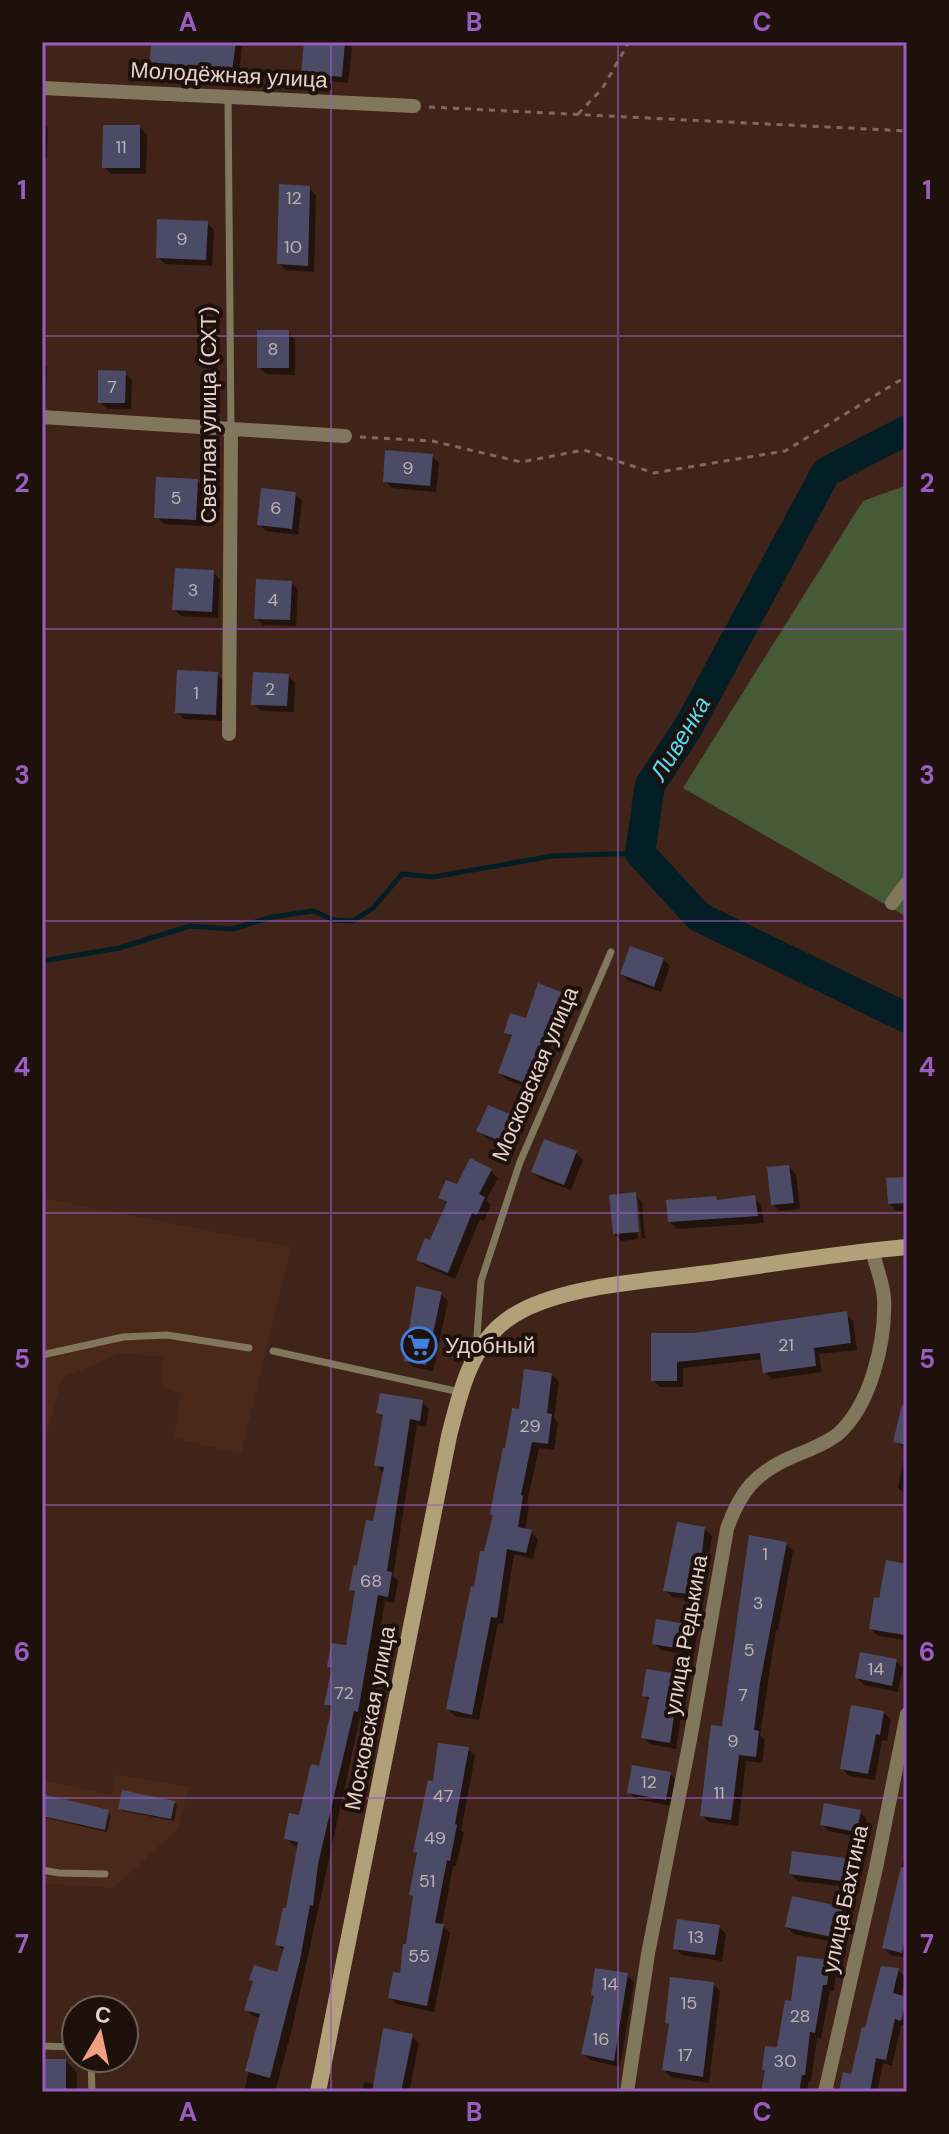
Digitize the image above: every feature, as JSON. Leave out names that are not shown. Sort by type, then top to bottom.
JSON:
[{"type":"street","name":"Молодёжная улица","points":[[42,88],[414,106]]},
{"type":"street","points":[[42,417],[345,436]]},
{"type":"street","name":"Светлая улица (СХТ)","points":[[229,734],[231,429]]},
{"type":"street","points":[[892,903],[907,883]]},
{"type":"street","name":"Московская улица","points":[[318,2092],[446,1451],[460,1392],[476,1355],[507,1320],[526,1308],[552,1299],[604,1287],[907,1247]]},
{"type":"street","name":"улица Редькина","points":[[627,2092],[648,1954],[688,1753],[727,1529],[736,1503],[752,1482],[839,1433],[861,1401],[880,1351],[883,1325],[884,1295],[872,1250]]},
{"type":"street","name":"улица Бахтина","points":[[825,2092],[907,1714]]},
{"type":"lane","name":"Светлая улица (СХТ)","points":[[228,97],[231,429]]},
{"type":"lane","name":"Московская улица","points":[[476,1355],[481,1281],[520,1162],[611,952]]},
{"type":"lane","points":[[42,1355],[123,1337],[167,1335],[249,1348]]},
{"type":"lane","points":[[273,1351],[460,1392]]},
{"type":"lane","points":[[42,1870],[105,1874]]},
{"type":"path","points":[[578,114],[602,89],[629,42]]},
{"type":"path","points":[[414,106],[907,131]]},
{"type":"path","points":[[345,436],[432,441],[521,462],[584,450],[654,473],[785,451],[907,376]]},
{"type":"shaded area","points":[[42,1198],[291,1247],[241,1454],[174,1438],[181,1394],[162,1387],[163,1357],[121,1353],[62,1378],[42,1451]]},
{"type":"shaded area","points":[[116,1775],[189,1787],[177,1830],[113,1888],[42,1883],[42,1780],[111,1795]]},
{"type":"green space","points":[[907,485],[907,917],[683,788],[863,501]]},
{"type":"building","points":[[151,42],[236,42],[232,71],[150,62]]},
{"type":"building","points":[[304,42],[345,42],[342,77],[301,73]]},
{"type":"building","points":[[103,125],[140,125],[140,168],[102,168]]},
{"type":"building","points":[[279,184],[310,186],[308,266],[277,264]]},
{"type":"building","points":[[157,219],[208,221],[206,260],[156,258]]},
{"type":"building","points":[[257,330],[289,330],[289,368],[257,368]]},
{"type":"building","points":[[98,370],[126,371],[125,403],[98,403]]},
{"type":"building","points":[[385,450],[433,454],[430,486],[383,482]]},
{"type":"building","points":[[156,477],[198,479],[196,520],[154,518]]},
{"type":"building","points":[[261,488],[296,492],[292,529],[257,525]]},
{"type":"building","points":[[175,568],[214,570],[212,612],[172,610]]},
{"type":"building","points":[[256,579],[292,581],[290,620],[254,619]]},
{"type":"building","points":[[177,670],[218,672],[216,715],[175,713]]},
{"type":"building","points":[[253,672],[289,674],[287,706],[251,705]]},
{"type":"building","points":[[630,946],[664,958],[654,987],[620,974]]},
{"type":"building","points":[[538,983],[564,993],[555,1017],[551,1015],[531,1085],[498,1073],[512,1035],[504,1033],[510,1013],[526,1018]]},
{"type":"building","points":[[488,1105],[515,1116],[504,1143],[476,1131]]},
{"type":"building","points":[[544,1139],[577,1151],[564,1185],[531,1172]]},
{"type":"building","points":[[470,1158],[492,1169],[479,1194],[485,1197],[477,1215],[472,1213],[448,1273],[416,1260],[425,1238],[430,1240],[447,1202],[438,1198],[446,1180],[457,1184]]},
{"type":"building","points":[[789,1165],[794,1203],[771,1205],[767,1167]]},
{"type":"building","points":[[907,1177],[907,1203],[888,1204],[886,1178]]},
{"type":"building","points":[[636,1192],[639,1232],[613,1234],[609,1195]]},
{"type":"building","points":[[755,1195],[758,1216],[668,1222],[666,1200],[716,1196],[717,1200]]},
{"type":"building","points":[[416,1286],[442,1292],[426,1365],[404,1361]]},
{"type":"building","points":[[847,1311],[851,1343],[814,1348],[816,1366],[763,1373],[760,1353],[677,1362],[677,1381],[651,1381],[651,1333],[694,1333]]},
{"type":"building","points":[[524,1369],[552,1373],[547,1413],[552,1414],[548,1444],[532,1442],[518,1527],[532,1530],[526,1553],[507,1549],[497,1618],[491,1617],[472,1715],[446,1709],[471,1586],[474,1587],[480,1551],[484,1551],[493,1515],[490,1514],[512,1408],[519,1409]]},
{"type":"building","points":[[380,1393],[423,1400],[420,1421],[410,1419],[387,1571],[392,1572],[388,1597],[378,1595],[358,1712],[354,1711],[318,1864],[313,1906],[310,1905],[300,1960],[270,2078],[245,2071],[260,2014],[244,2010],[253,1981],[249,1980],[254,1965],[277,1972],[284,1947],[275,1945],[283,1908],[286,1908],[298,1842],[284,1839],[289,1813],[299,1815],[311,1764],[319,1766],[332,1706],[324,1705],[332,1668],[327,1667],[331,1643],[346,1645],[355,1591],[349,1590],[354,1565],[357,1566],[366,1520],[373,1521],[384,1467],[374,1466],[383,1415],[376,1413]]},
{"type":"building","points":[[902,1405],[907,1406],[907,1445],[893,1442]]},
{"type":"building","points":[[677,1522],[705,1527],[697,1595],[663,1591]]},
{"type":"building","points":[[749,1535],[787,1542],[760,1683],[754,1730],[759,1731],[756,1757],[739,1755],[731,1820],[700,1816],[711,1725],[722,1726]]},
{"type":"building","points":[[886,1560],[907,1564],[904,1635],[869,1629],[874,1597],[879,1598]]},
{"type":"building","points":[[656,1619],[691,1625],[687,1650],[652,1644]]},
{"type":"building","points":[[860,1652],[897,1659],[892,1686],[855,1678]]},
{"type":"building","points":[[646,1669],[680,1674],[670,1743],[641,1738],[649,1697],[642,1696]]},
{"type":"building","points":[[851,1705],[884,1711],[868,1774],[840,1769]]},
{"type":"building","points":[[438,1743],[469,1747],[457,1825],[435,1923],[444,1924],[427,2006],[388,1998],[393,1972],[400,1973],[403,1944],[406,1944],[413,1896],[409,1895],[417,1853],[413,1852],[428,1780],[433,1781]]},
{"type":"building","points":[[632,1765],[671,1772],[666,1800],[627,1793]]},
{"type":"building","points":[[122,1790],[175,1801],[171,1819],[118,1809]]},
{"type":"building","points":[[42,1794],[109,1810],[105,1830],[42,1816]]},
{"type":"building","points":[[824,1803],[861,1810],[857,1832],[820,1825]]},
{"type":"building","points":[[792,1851],[852,1859],[849,1882],[789,1874]]},
{"type":"building","points":[[901,1867],[907,1868],[907,1929],[902,1953],[882,1948]]},
{"type":"building","points":[[792,1896],[843,1907],[836,1938],[785,1927]]},
{"type":"building","points":[[677,1919],[720,1925],[715,1955],[673,1949]]},
{"type":"building","points":[[797,1956],[830,1960],[815,2033],[810,2032],[805,2075],[802,2075],[799,2092],[761,2092],[765,2046],[777,2047],[785,2000],[791,2001]]},
{"type":"building","points":[[881,1966],[899,1968],[893,1993],[907,1997],[901,2021],[895,2019],[886,2060],[876,2058],[870,2092],[839,2092],[843,2072],[851,2074]]},
{"type":"building","points":[[595,1968],[628,1973],[614,2061],[581,2054],[594,1996],[591,1995]]},
{"type":"building","points":[[670,1977],[714,1982],[703,2077],[662,2070],[669,2024],[665,2023]]},
{"type":"building","points":[[383,2028],[413,2034],[401,2092],[372,2092]]},
{"type":"building","points":[[42,2059],[60,2059],[60,2074],[66,2074],[66,2092],[42,2092]]},
{"type":"waterway","name":"Ливенка","points":[[907,430],[826,472],[689,726],[650,785],[640,853],[699,917],[907,1018]]},
{"type":"waterway","points":[[42,961],[119,948],[190,926],[232,929],[272,917],[313,911],[334,920],[353,921],[373,908],[402,874],[433,877],[553,856],[640,853]]},
{"type":"place","name":"Удобный","points":[[419,1345]]}]
